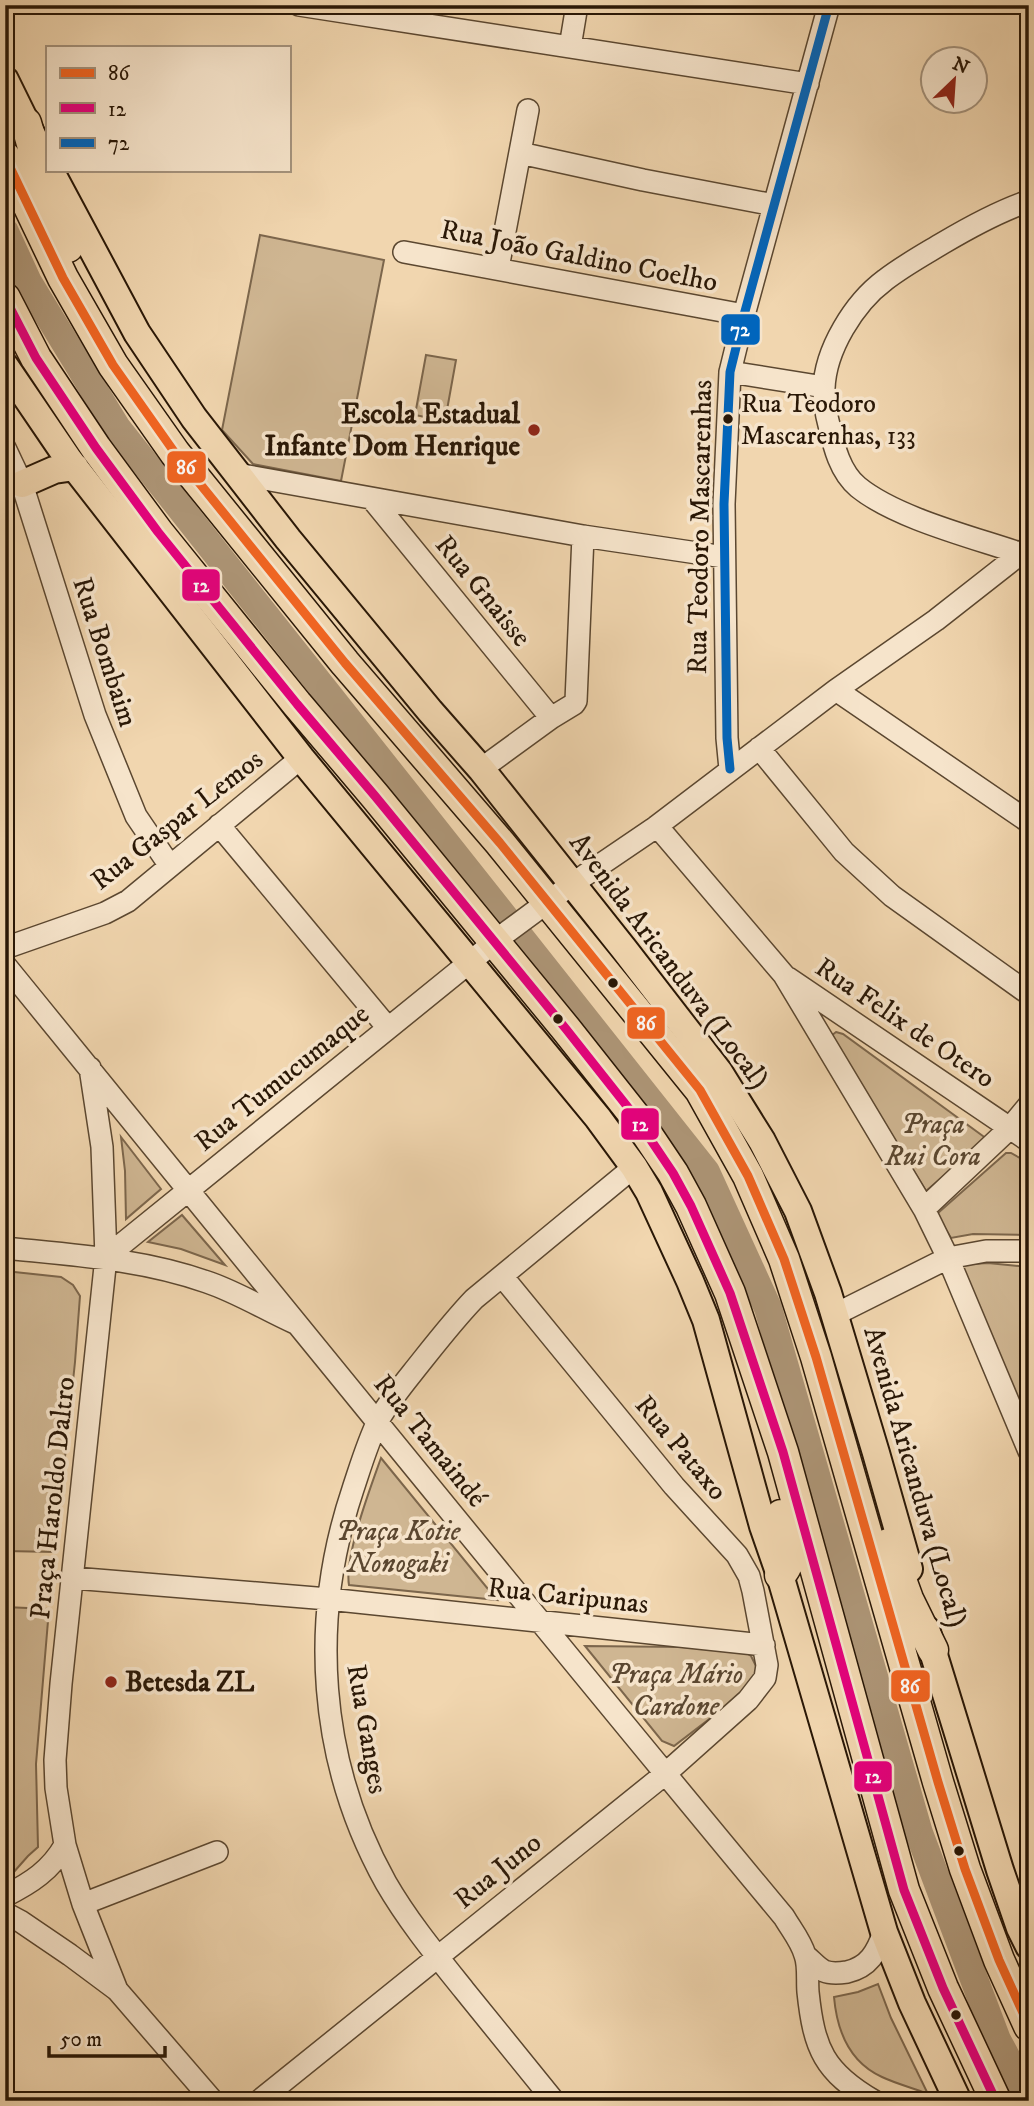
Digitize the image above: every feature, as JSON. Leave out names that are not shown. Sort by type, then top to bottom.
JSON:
[{"type":"highway","points":[[26,122],[44,186],[69,251],[110,337],[174,453]]},
{"type":"highway","points":[[5,157],[63,278],[113,365],[174,453],[541,906],[700,1090],[741,1163],[785,1259],[961,1857],[999,1960],[1029,2026]]},
{"type":"highway","points":[[5,298],[36,358]]},
{"type":"highway","points":[[5,320],[36,358],[96,448],[158,532],[297,704],[500,937],[634,1115],[673,1173],[730,1293],[783,1452],[904,1890],[943,1988],[996,2101]]},
{"type":"highway","points":[[738,1320],[789,1544],[788,1564],[780,1575]]},
{"type":"highway","points":[[838,1434],[864,1485],[908,1600],[933,1650]]},
{"type":"main road","points":[[5,80],[46,162]]},
{"type":"main road","name":"Avenida Aricanduva (Local)","points":[[51,172],[137,333],[194,418],[342,606],[481,769],[572,884],[719,1072],[755,1130],[798,1211],[834,1315],[1000,1870],[1024,1937]]},
{"type":"main road","points":[[6,369],[75,467],[301,758],[598,1118],[634,1167],[662,1217],[706,1320],[763,1525],[884,1932],[912,2003],[958,2101]]},
{"type":"main road","points":[[22,484],[54,470],[75,467]]},
{"type":"street","points":[[299,5],[808,84]]},
{"type":"street","points":[[569,47],[577,5]]},
{"type":"street","name":"Rua Teodoro Mascarenhas","points":[[730,769],[727,738],[724,462],[730,372],[829,5]]},
{"type":"street","points":[[498,268],[528,110]]},
{"type":"street","points":[[520,153],[774,205]]},
{"type":"street","points":[[1024,550],[929,522],[885,504],[856,485],[844,471],[834,448],[824,387],[831,358],[842,331],[863,301],[883,281],[970,227],[1029,201]]},
{"type":"street","name":"Rua João Galdino Coelho","points":[[404,251],[744,315]]},
{"type":"street","points":[[730,372],[824,387]]},
{"type":"street","name":"Rua Bombaim","points":[[5,448],[22,484],[99,727],[136,817],[170,866]]},
{"type":"street","points":[[237,474],[583,536],[724,557]]},
{"type":"street","name":"Rua Gnaisse","points":[[373,499],[551,718]]},
{"type":"street","points":[[481,769],[576,701],[583,536]]},
{"type":"street","name":"Rua Tumucumaque","points":[[106,1257],[500,937],[657,826],[836,690],[936,620],[1024,550]]},
{"type":"street","points":[[836,690],[1029,822]]},
{"type":"street","points":[[759,748],[844,852],[892,897],[1029,993]]},
{"type":"street","name":"Rua Gaspar Lemos","points":[[5,948],[105,913],[128,901],[301,758]]},
{"type":"street","points":[[219,825],[388,1028]]},
{"type":"street","points":[[657,826],[783,975],[923,1209],[948,1258],[1029,1451]]},
{"type":"street","name":"Rua Tamaindé","points":[[5,965],[540,1623],[783,1917],[806,1956]]},
{"type":"street","name":"Rua Felix de Otero","points":[[783,975],[1029,1141]]},
{"type":"street","name":"Praça Haroldo Daltro","points":[[90,1068],[102,1147],[106,1257],[55,1760],[56,1788],[65,1845],[83,1904],[117,1990]]},
{"type":"street","points":[[923,1209],[1010,1128],[1029,1105]]},
{"type":"street","name":"Rua Ganges","points":[[554,2101],[416,1930],[385,1881],[357,1822],[347,1791],[331,1719],[325,1646],[328,1599],[348,1504],[378,1421],[389,1404],[450,1324],[474,1299],[634,1167]]},
{"type":"street","points":[[5,1248],[106,1257],[165,1270],[211,1283],[300,1326]]},
{"type":"street","points":[[834,1315],[948,1258],[986,1251],[1029,1251]]},
{"type":"street","name":"Rua Pataxo","points":[[502,1276],[674,1486],[737,1555],[749,1576],[764,1645],[767,1665],[765,1678]]},
{"type":"street","name":"Rua Caripunas","points":[[73,1578],[328,1599],[764,1645]]},
{"type":"street","name":"Rua Juno","points":[[259,2101],[664,1774],[748,1700],[765,1678]]},
{"type":"street","points":[[5,1896],[30,1883],[48,1869],[65,1845]]},
{"type":"street","points":[[83,1904],[217,1852]]},
{"type":"street","points":[[1024,1937],[1029,1902]]},
{"type":"street","points":[[5,1913],[70,1955],[117,1990],[213,2101]]},
{"type":"street","points":[[70,1955],[93,1927]]},
{"type":"street","points":[[806,1956],[825,1972],[854,1970],[869,1962],[878,1949],[884,1932]]},
{"type":"street","points":[[806,1956],[809,2005],[822,2053],[841,2079],[874,2101]]},
{"type":"green space","points":[[260,235],[384,260],[341,481],[253,464],[222,430]]},
{"type":"green space","points":[[426,355],[456,360],[445,421],[415,415]]},
{"type":"green space","name":"Praça Rui Cora","points":[[836,1032],[843,1034],[987,1139],[926,1191],[831,1036]]},
{"type":"green space","points":[[121,1137],[161,1189],[126,1219],[125,1171]]},
{"type":"green space","points":[[1006,1153],[1029,1163],[1029,1235],[973,1234],[951,1238],[938,1213]]},
{"type":"green space","points":[[182,1215],[225,1265],[181,1249],[148,1242]]},
{"type":"green space","points":[[988,1263],[1029,1267],[1029,1397],[1023,1410],[1019,1410],[957,1265]]},
{"type":"green space","points":[[5,1271],[61,1277],[73,1285],[80,1296],[55,1552],[5,1551]]},
{"type":"green space","name":"Praça Kotie Nonogaki","points":[[381,1458],[497,1600],[349,1585],[354,1540]]},
{"type":"green space","points":[[5,1607],[49,1609],[36,1764],[38,1847],[5,1882]]},
{"type":"green space","name":"Praça Mário Cardone","points":[[585,1646],[682,1647],[745,1652],[751,1656],[757,1668],[751,1687],[674,1746],[662,1741]]},
{"type":"green space","points":[[878,1984],[891,2018],[928,2094],[871,2071],[853,2054],[842,2033],[834,1997]]},
{"type":"waterway","points":[[5,232],[28,282],[117,428],[706,1172],[768,1308],[919,1833],[997,2040],[1029,2099]]},
{"type":"transit line","name":"72","points":[[730,769],[727,738],[724,504],[730,372],[829,5]]},
{"type":"transit line","name":"86","points":[[5,157],[63,278],[113,365],[175,453],[345,663],[500,843],[700,1090],[748,1176],[784,1259],[816,1357],[965,1869],[999,1960],[1029,2026]]},
{"type":"transit line","name":"12","points":[[5,298],[36,358],[96,448],[158,532],[566,1029],[634,1115],[673,1173],[691,1206],[730,1293],[783,1452],[904,1890],[943,1988],[996,2101]]},
{"type":"place","name":"Rua Teodoro Mascarenhas, 133","points":[[728,419]]},
{"type":"place","name":"Escola Estadual Infante Dom Henrique","points":[[534,430]]},
{"type":"place","name":"Betesda ZL","points":[[111,1682]]}]
